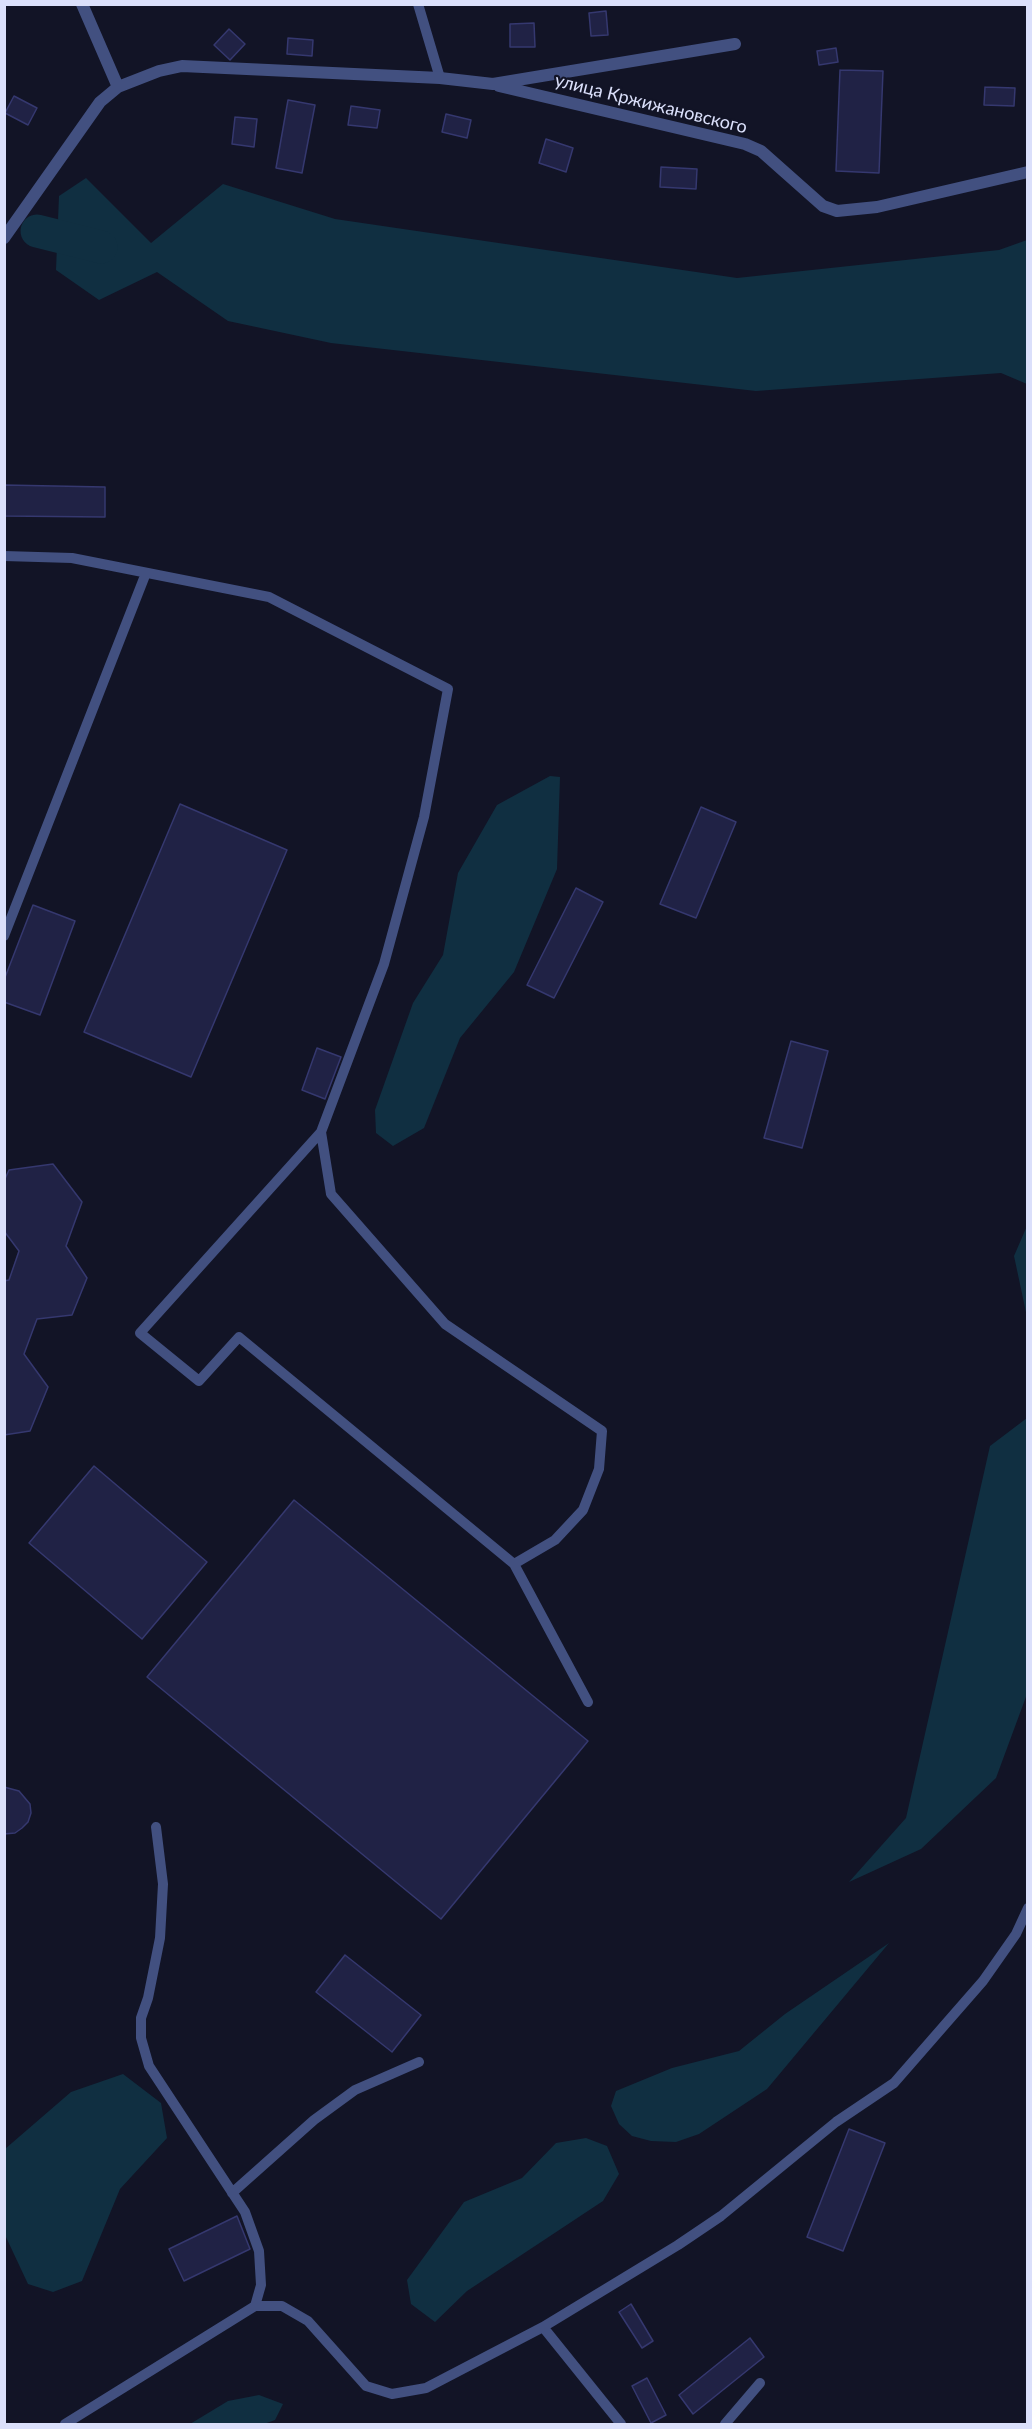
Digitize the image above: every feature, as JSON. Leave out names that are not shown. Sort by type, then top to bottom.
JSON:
[{"type":"street","points":[[82,4],[118,87]]},
{"type":"street","name":"улица Кржижановского","points":[[493,84],[735,44]]},
{"type":"street","name":"улица Кржижановского","points":[[4,238],[100,102],[118,87],[159,71],[182,66],[440,78],[493,84],[745,144],[761,152],[824,206],[837,211],[877,207],[1028,172]]},
{"type":"lane","points":[[418,4],[440,78]]},
{"type":"lane","points":[[4,556],[72,558],[269,597],[448,689],[424,817],[384,964],[321,1132],[140,1333],[199,1381],[239,1337],[514,1564],[588,1702]]},
{"type":"lane","points":[[4,936],[146,573]]},
{"type":"lane","points":[[321,1132],[331,1194],[446,1324],[602,1431],[599,1468],[583,1510],[555,1540],[514,1564]]},
{"type":"lane","points":[[156,1827],[163,1884],[160,1938],[148,1998],[141,2018],[141,2038],[149,2066],[245,2212],[259,2251],[261,2285],[255,2306]]},
{"type":"lane","points":[[65,2424],[255,2306],[282,2306],[308,2321],[366,2386],[392,2394],[426,2388],[543,2327],[721,2216],[836,2122],[894,2083],[984,1981],[1016,1934],[1028,1908]]},
{"type":"lane","points":[[232,2193],[314,2120],[355,2090],[419,2062]]},
{"type":"lane","points":[[543,2327],[621,2424]]},
{"type":"lane","points":[[725,2424],[760,2383]]},
{"type":"water","points":[[86,178],[151,243],[223,184],[335,219],[737,278],[999,250],[1027,240],[1027,384],[1001,373],[756,391],[331,343],[228,321],[157,272],[99,300],[56,270],[59,196]]},
{"type":"water","points":[[550,776],[560,777],[557,869],[514,972],[460,1038],[424,1128],[393,1146],[376,1133],[375,1110],[413,1003],[443,955],[458,873],[497,805]]},
{"type":"water","points":[[1027,1226],[1027,1317],[1014,1256]]},
{"type":"water","points":[[1027,1418],[1027,1694],[996,1778],[921,1849],[849,1882],[906,1818],[990,1446]]},
{"type":"water","points":[[889,1943],[767,2089],[699,2134],[676,2142],[651,2141],[632,2136],[619,2124],[611,2106],[616,2091],[672,2068],[739,2051],[785,2014]]},
{"type":"water","points":[[123,2074],[161,2103],[167,2138],[120,2189],[82,2281],[53,2292],[28,2284],[5,2235],[5,2149],[71,2092]]},
{"type":"water","points":[[586,2138],[607,2146],[619,2174],[603,2201],[467,2291],[435,2322],[411,2304],[407,2280],[464,2202],[522,2178],[556,2143]]},
{"type":"water","points":[[259,2395],[283,2404],[275,2420],[264,2424],[190,2424],[228,2401]]},
{"type":"building","points":[[606,11],[608,35],[591,36],[589,13]]},
{"type":"building","points":[[534,23],[535,47],[510,47],[510,24]]},
{"type":"building","points":[[229,29],[245,44],[230,60],[214,45]]},
{"type":"building","points":[[288,38],[313,40],[312,56],[287,54]]},
{"type":"building","points":[[836,48],[838,62],[819,65],[817,51]]},
{"type":"building","points":[[840,70],[883,71],[879,173],[836,171]]},
{"type":"building","points":[[985,87],[1015,88],[1014,106],[984,105]]},
{"type":"building","points":[[14,96],[37,108],[28,125],[5,113]]},
{"type":"building","points":[[288,100],[315,105],[302,173],[276,168]]},
{"type":"building","points":[[351,106],[380,110],[377,128],[348,125]]},
{"type":"building","points":[[446,114],[471,120],[467,138],[442,132]]},
{"type":"building","points":[[235,117],[257,119],[254,147],[232,144]]},
{"type":"building","points":[[546,139],[573,148],[566,172],[539,163]]},
{"type":"building","points":[[661,167],[697,169],[696,189],[660,187]]},
{"type":"building","points":[[4,485],[105,487],[105,517],[4,516]]},
{"type":"building","points":[[180,804],[287,850],[191,1077],[84,1032]]},
{"type":"building","points":[[701,807],[736,822],[696,918],[660,904]]},
{"type":"building","points":[[576,888],[603,902],[554,998],[527,985]]},
{"type":"building","points":[[33,905],[75,921],[40,1015],[4,1002],[4,980]]},
{"type":"building","points":[[791,1041],[828,1051],[802,1148],[764,1138]]},
{"type":"building","points":[[317,1048],[341,1057],[325,1099],[302,1090]]},
{"type":"building","points":[[53,1164],[82,1202],[66,1246],[87,1278],[72,1315],[37,1319],[24,1354],[48,1387],[30,1431],[4,1435],[4,1281],[9,1280],[19,1251],[4,1231],[4,1181],[9,1170]]},
{"type":"building","points":[[94,1466],[207,1562],[142,1639],[29,1543]]},
{"type":"building","points":[[294,1500],[588,1741],[441,1919],[147,1677]]},
{"type":"building","points":[[4,1787],[19,1791],[30,1804],[31,1813],[28,1822],[15,1833],[4,1834]]},
{"type":"building","points":[[345,1955],[421,2015],[392,2052],[316,1992]]},
{"type":"building","points":[[849,2129],[885,2143],[843,2251],[807,2237]]},
{"type":"building","points":[[237,2216],[250,2249],[184,2281],[169,2249]]},
{"type":"building","points":[[631,2304],[653,2341],[642,2348],[619,2312]]},
{"type":"building","points":[[750,2338],[764,2357],[693,2414],[679,2395]]},
{"type":"building","points":[[647,2378],[666,2415],[651,2423],[632,2386]]},
{"type":"waterway","points":[[37,231],[101,247]]}]
